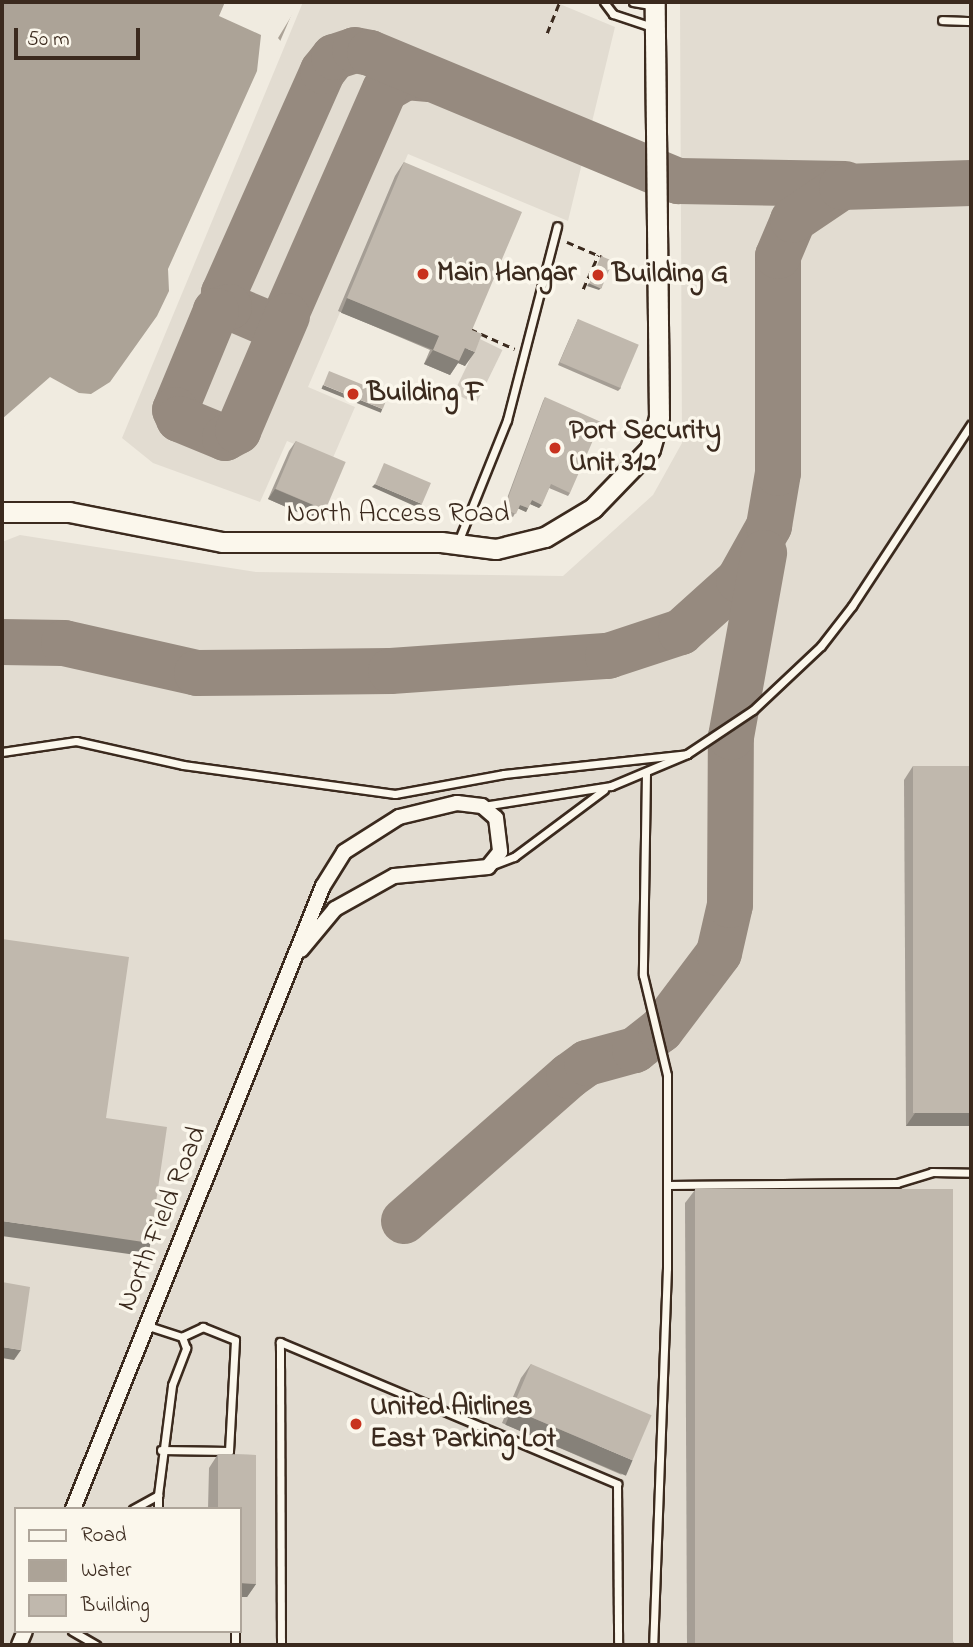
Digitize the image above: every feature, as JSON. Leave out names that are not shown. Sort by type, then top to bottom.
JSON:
[{"type":"street","name":"North Access Road","points":[[2,512],[69,512],[222,542],[458,544],[496,549],[562,529],[609,495],[657,434],[655,4]]},
{"type":"street","name":"North Field Road","points":[[74,1507],[146,1324],[301,950],[323,886],[344,852],[370,830],[457,803],[482,806]]},
{"type":"street","points":[[482,806],[496,818],[503,836],[488,867]]},
{"type":"street","name":"North Field Road","points":[[301,950],[335,909],[394,876],[488,867]]},
{"type":"lane","points":[[605,2],[613,14],[656,28]]},
{"type":"lane","points":[[633,2],[655,4]]},
{"type":"lane","points":[[942,20],[971,21]]},
{"type":"lane","points":[[458,544],[507,420],[557,226]]},
{"type":"lane","points":[[482,806],[611,786],[687,754],[753,710],[821,646],[971,424]]},
{"type":"lane","points":[[2,752],[76,741],[183,765],[395,794],[504,774],[687,754]]},
{"type":"lane","points":[[646,773],[643,975],[667,1074],[667,1185],[653,1645]]},
{"type":"lane","points":[[488,867],[513,857],[611,786]]},
{"type":"lane","points":[[667,1185],[897,1183],[932,1172],[971,1173]]},
{"type":"lane","points":[[146,1324],[182,1337],[203,1327],[235,1340],[229,1451],[161,1450]]},
{"type":"lane","points":[[158,1507],[161,1450],[172,1385],[186,1348],[182,1337]]},
{"type":"lane","points":[[281,1645],[280,1342],[617,1484],[618,1645]]},
{"type":"lane","points":[[137,1507],[158,1495]]},
{"type":"lane","points":[[75,1633],[96,1645]]},
{"type":"path","points":[[547,33],[559,3]]},
{"type":"path","points":[[554,236],[598,255],[604,262]]},
{"type":"path","points":[[583,289],[598,255]]},
{"type":"path","points":[[469,328],[524,353]]},
{"type":"shaded area","points":[[303,2],[555,2],[615,27],[568,221],[408,154],[308,387],[355,407],[332,460],[287,441],[260,502],[153,463],[122,438]]},
{"type":"shaded area","points":[[680,2],[971,2],[971,1645],[2,1645],[2,542],[20,535],[256,572],[563,576],[653,495],[682,443]]},
{"type":"shaded area","points":[[480,339],[502,350],[476,404],[454,393]]},
{"type":"water","points":[[2,2],[297,2],[133,383],[93,406],[65,393],[2,439]]},
{"type":"pier","points":[[225,2],[300,2],[278,38],[283,44],[136,385],[93,409],[65,397],[2,443],[2,419],[50,377],[79,393],[91,394],[110,382],[157,316],[169,291],[168,269],[257,71],[261,35],[219,16]]},
{"type":"building","name":"Main Hangar","points":[[404,162],[522,212],[472,330],[482,334],[475,352],[465,348],[459,361],[433,350],[439,336],[347,298]]},
{"type":"building","name":"Building G","points":[[601,256],[613,261],[601,289],[589,284]]},
{"type":"building","points":[[578,319],[639,345],[620,388],[560,362]]},
{"type":"building","name":"Building F","points":[[329,371],[388,395],[383,409],[323,385]]},
{"type":"building","name":"Port Security Unit 312","points":[[545,397],[601,422],[570,493],[551,484],[542,505],[532,500],[528,508],[520,505],[516,514],[504,509]]},
{"type":"building","points":[[296,441],[346,462],[325,510],[276,489]]},
{"type":"building","points":[[384,463],[431,483],[422,504],[375,484]]},
{"type":"building","points":[[913,766],[971,766],[971,1113],[913,1113]]},
{"type":"building","points":[[2,939],[129,957],[106,1118],[167,1127],[150,1243],[2,1221]]},
{"type":"building","points":[[695,1189],[953,1189],[953,1645],[695,1645]]},
{"type":"building","points":[[2,1282],[30,1287],[21,1350],[2,1347]]},
{"type":"building","points":[[531,1364],[652,1415],[632,1460],[512,1409]]},
{"type":"building","points":[[218,1454],[256,1455],[256,1584],[242,1583],[242,1507],[218,1507]]},
{"type":"taxiway","points":[[429,79],[406,77],[385,89],[283,321],[269,324],[229,307],[224,293],[323,71],[334,57],[355,50],[370,53],[678,181],[845,184]]},
{"type":"taxiway","points":[[2,642],[64,643],[197,673],[391,671],[608,656],[681,632],[739,580],[769,526],[778,473],[778,256],[793,220],[842,187],[971,183]]},
{"type":"taxiway","points":[[229,307],[216,311],[175,410],[179,419],[225,438],[238,431],[287,316]]},
{"type":"taxiway","points":[[404,1221],[569,1076],[587,1063],[635,1050],[661,1030],[719,953],[730,905],[731,737],[764,553]]},
{"type":"place","name":"Main Hangar","points":[[423,274]]},
{"type":"place","name":"Building G","points":[[598,275]]},
{"type":"place","name":"Building F","points":[[353,394]]},
{"type":"place","name":"Port Security Unit 312","points":[[555,448]]},
{"type":"place","name":"United Airlines East Parking Lot","points":[[356,1424]]}]
